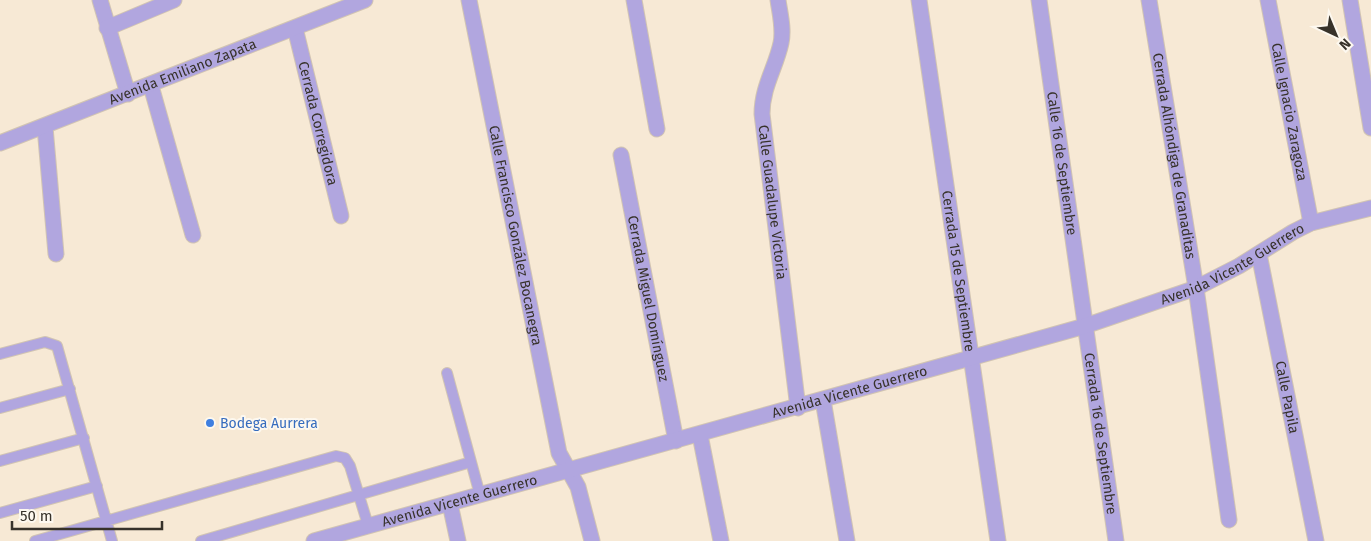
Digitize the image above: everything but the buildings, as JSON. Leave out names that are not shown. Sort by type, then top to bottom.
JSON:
[{"type":"street","points":[[100,0],[106,28],[128,94]]},
{"type":"street","points":[[106,28],[174,0]]},
{"type":"street","name":"Avenida Emiliano Zapata","points":[[0,143],[151,86],[365,0]]},
{"type":"street","name":"Calle Francisco González Bocanegra","points":[[468,0],[560,453],[578,487],[592,541]]},
{"type":"street","points":[[634,0],[657,129]]},
{"type":"street","name":"Calle Guadalupe Victoria","points":[[778,0],[782,32],[781,43],[764,90],[762,114],[798,408]]},
{"type":"street","name":"Cerrada 15 de Septiembre","points":[[919,0],[998,541]]},
{"type":"street","name":"Calle 16 de Septiembre","points":[[1039,0],[1086,326]]},
{"type":"street","name":"Cerrada Alhóndiga de Granaditas","points":[[1149,0],[1196,288],[1229,520]]},
{"type":"street","name":"Calle Ignacio Zaragoza","points":[[1268,0],[1311,223]]},
{"type":"street","points":[[1350,0],[1371,128]]},
{"type":"street","name":"Cerrada Corregidora","points":[[295,28],[341,216]]},
{"type":"street","points":[[151,86],[193,235]]},
{"type":"street","points":[[45,127],[56,254]]},
{"type":"street","name":"Cerrada Miguel Domínguez","points":[[621,156],[676,441]]},
{"type":"street","name":"Avenida Vicente Guerrero","points":[[314,541],[568,469],[798,408],[1086,326],[1196,288],[1311,223],[1371,208]]},
{"type":"street","name":"Calle Papila","points":[[1259,254],[1316,541]]},
{"type":"street","name":"Cerrada 16 de Septiembre","points":[[1086,326],[1116,541]]},
{"type":"street","points":[[823,400],[847,541]]},
{"type":"street","points":[[700,435],[721,541]]},
{"type":"street","points":[[450,504],[458,541]]},
{"type":"lane","points":[[0,354],[45,342],[54,343],[59,350],[112,541]]},
{"type":"lane","points":[[447,374],[480,495]]},
{"type":"lane","points":[[0,408],[70,388]]},
{"type":"lane","points":[[0,461],[84,438]]},
{"type":"lane","points":[[35,541],[60,538],[108,522],[336,456],[347,461],[368,526]]},
{"type":"lane","points":[[201,541],[471,462]]},
{"type":"lane","points":[[0,512],[98,486]]},
{"type":"place","name":"Bodega Aurrera","points":[[210,423]]}]
